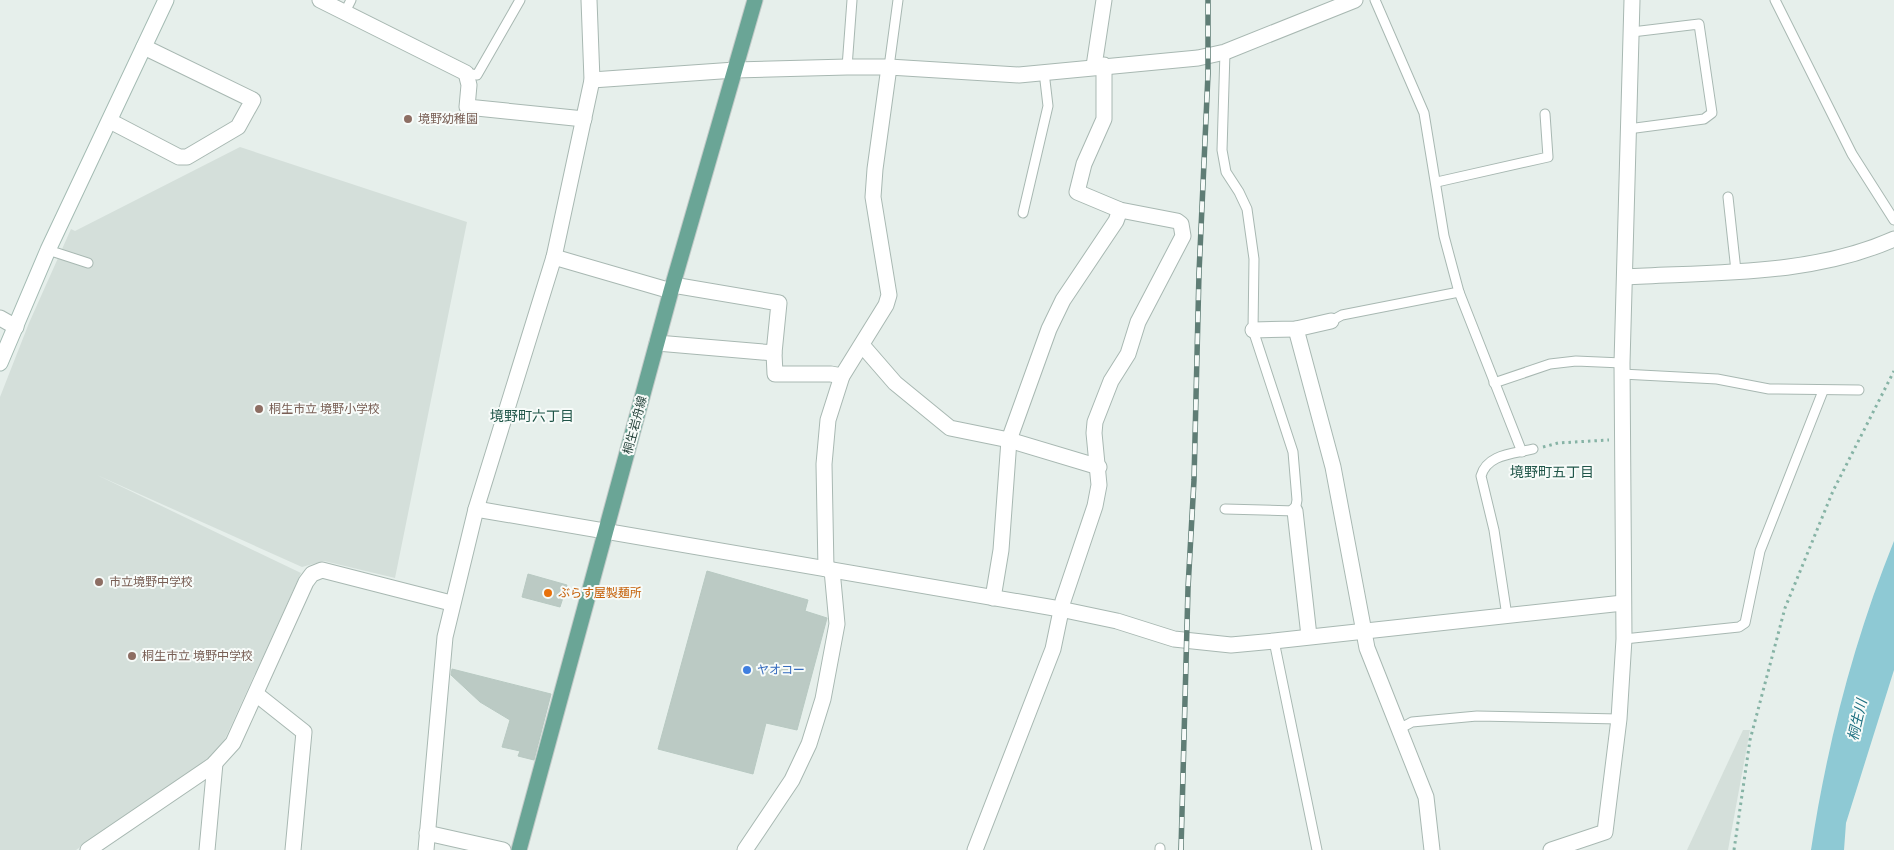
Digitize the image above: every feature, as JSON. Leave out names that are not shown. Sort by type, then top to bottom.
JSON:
[{"type":"main road","name":"桐生岩舟線","points":[[519,850],[672,288],[755,0]]},
{"type":"street","points":[[320,0],[348,6],[466,73],[469,85],[467,106],[584,119]]},
{"type":"street","points":[[426,850],[445,637],[451,603],[476,509],[554,257],[592,80],[589,0]]},
{"type":"street","points":[[975,850],[1052,649],[1060,609],[1094,506],[1099,485],[1099,467],[1094,433],[1095,422],[1111,380],[1128,354],[1138,322],[1183,236],[1181,224],[1177,221],[1120,210],[1077,192],[1084,164],[1104,119],[1099,65],[1104,0]]},
{"type":"street","points":[[592,80],[736,70],[847,67],[889,67],[1010,74],[1198,58],[1224,52],[1355,0]]},
{"type":"street","points":[[1551,850],[1605,832],[1619,719],[1624,639],[1622,369],[1632,0]]},
{"type":"street","points":[[0,363],[48,250],[144,47],[162,1]]},
{"type":"street","points":[[110,121],[179,158],[187,157],[238,127],[253,100],[144,47]]},
{"type":"street","points":[[745,850],[792,780],[809,744],[823,699],[837,624],[829,569],[824,464],[828,420],[842,376],[886,305],[889,295],[873,197],[874,169],[889,67]]},
{"type":"street","points":[[992,598],[1001,550],[1009,440],[1049,329],[1063,300],[1116,221],[1120,210]]},
{"type":"street","points":[[1625,277],[1736,271],[1824,262],[1865,252],[1894,239]]},
{"type":"street","points":[[554,257],[672,288],[779,303],[774,354],[775,374],[831,374],[842,376]]},
{"type":"street","points":[[0,318],[16,327]]},
{"type":"street","points":[[1253,330],[1296,329],[1331,321]]},
{"type":"street","points":[[1296,329],[1333,467],[1362,609],[1363,631],[1367,648],[1401,728],[1426,797],[1432,850]]},
{"type":"street","points":[[657,343],[774,354]]},
{"type":"street","points":[[862,345],[895,382],[950,428],[1009,440],[1099,467]]},
{"type":"street","points":[[476,509],[1060,609],[1117,620],[1174,639],[1231,645],[1623,603]]},
{"type":"street","points":[[1295,511],[1309,636]]},
{"type":"street","points":[[88,850],[215,763],[233,743],[306,582],[312,574],[322,570],[451,603]]},
{"type":"street","points":[[256,694],[304,732],[293,850]]},
{"type":"street","points":[[207,850],[215,763]]},
{"type":"street","points":[[427,833],[504,850]]},
{"type":"lane","points":[[466,73],[477,75],[520,0]]},
{"type":"lane","points":[[847,67],[852,0]]},
{"type":"lane","points":[[889,67],[898,0]]},
{"type":"lane","points":[[1375,0],[1424,113],[1437,182],[1444,236],[1459,292],[1522,452]]},
{"type":"lane","points":[[1775,0],[1852,154],[1894,220]]},
{"type":"lane","points":[[1628,129],[1704,119],[1712,112],[1698,24],[1632,32]]},
{"type":"lane","points":[[1224,52],[1222,150],[1226,172],[1240,192],[1247,209],[1254,259],[1253,330],[1293,452],[1298,500],[1295,511],[1225,509]]},
{"type":"lane","points":[[1023,213],[1048,106],[1044,72]]},
{"type":"lane","points":[[1437,182],[1548,157],[1544,114]]},
{"type":"lane","points":[[1728,197],[1736,271]]},
{"type":"lane","points":[[48,250],[88,264]]},
{"type":"lane","points":[[1331,321],[1342,315],[1459,292]]},
{"type":"lane","points":[[1494,383],[1550,364],[1576,361],[1622,369],[1718,379],[1769,389],[1859,390]]},
{"type":"lane","points":[[1624,639],[1739,627],[1745,623],[1760,551],[1823,391]]},
{"type":"lane","points":[[1507,616],[1494,530],[1481,476],[1483,468],[1490,460],[1533,449]]},
{"type":"lane","points":[[1274,641],[1317,850]]},
{"type":"lane","points":[[1401,728],[1412,722],[1477,716],[1619,719]]},
{"type":"path","points":[[1734,850],[1750,740],[1786,608],[1832,491],[1894,371]]},
{"type":"path","points":[[1533,449],[1558,443],[1623,439]]},
{"type":"shaded area","points":[[240,147],[467,222],[395,578],[324,561],[302,567],[97,475],[301,573],[225,739],[211,759],[76,850],[0,850],[0,397],[29,323],[71,229],[75,231]]},
{"type":"shaded area","points":[[1743,730],[1750,730],[1728,850],[1687,850]]},
{"type":"water","name":"桐生川","points":[[1894,541],[1894,670],[1846,823],[1844,850],[1811,850],[1825,771],[1854,654]]},
{"type":"building","name":"ヤオコー","points":[[707,571],[808,600],[805,611],[827,618],[797,730],[766,723],[753,774],[658,749]]},
{"type":"building","points":[[528,574],[567,585],[560,607],[522,597]]},
{"type":"building","points":[[452,669],[551,694],[534,760],[518,756],[520,751],[502,747],[510,720],[480,702],[451,675]]},
{"type":"railway","points":[[1181,850],[1188,588],[1194,480],[1199,273],[1208,74],[1208,0]]},
{"type":"place","name":"境野幼稚園","points":[[408,119]]},
{"type":"place","name":"桐生市立 境野小学校","points":[[259,409]]},
{"type":"place","name":"市立境野中学校","points":[[99,582]]},
{"type":"place","name":"ぶらす屋製麺所","points":[[548,593]]},
{"type":"place","name":"桐生市立 境野中学校","points":[[132,656]]},
{"type":"place","name":"ヤオコー","points":[[747,670]]},
{"type":"district","name":"境野町六丁目","points":[[532,416]]},
{"type":"district","name":"境野町五丁目","points":[[1552,472]]}]
